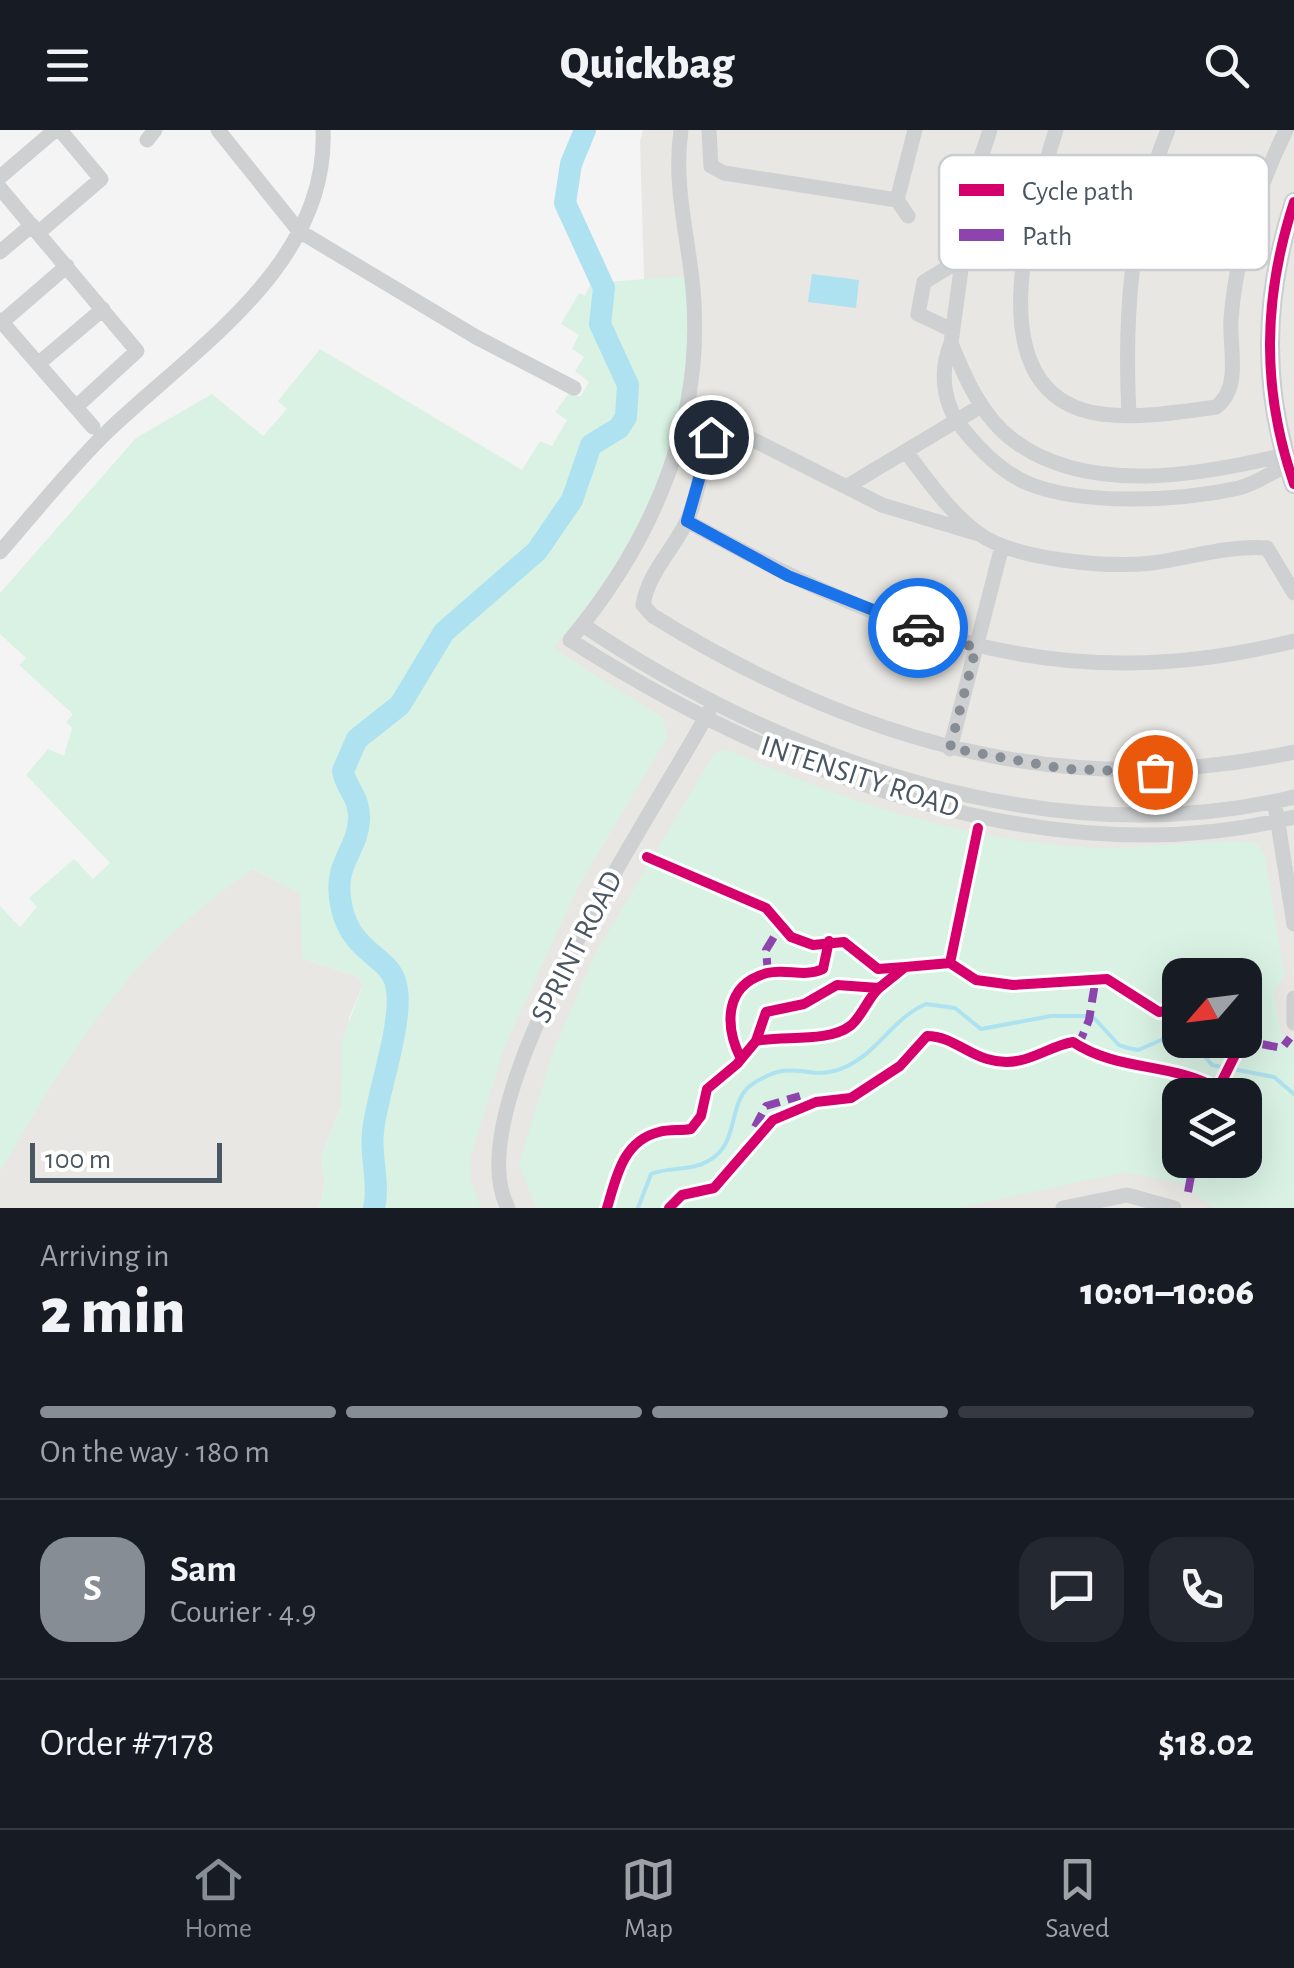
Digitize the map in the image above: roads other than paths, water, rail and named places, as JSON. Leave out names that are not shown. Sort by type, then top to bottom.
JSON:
[{"type":"main road","points":[[1289,468],[1268,348],[1294,202]]},
{"type":"street","points":[[0,177],[57,130],[101,180],[0,252]]},
{"type":"street","points":[[218,130],[299,230],[476,337],[574,388]]},
{"type":"street","points":[[0,552],[102,436],[217,335],[260,288],[299,230],[324,158],[323,130]]},
{"type":"street","points":[[583,626],[647,529],[683,427],[696,326],[679,202],[681,130]]},
{"type":"street","points":[[710,130],[710,166],[724,173],[897,200],[908,216]]},
{"type":"street","points":[[897,200],[914,130]]},
{"type":"street","points":[[982,155],[990,130]]},
{"type":"street","points":[[1048,155],[1056,130]]},
{"type":"street","points":[[1160,155],[1168,130]]},
{"type":"street","points":[[1269,170],[1286,130]]},
{"type":"street","points":[[0,188],[103,309],[136,355],[76,408]]},
{"type":"street","points":[[67,266],[1,321],[93,427]]},
{"type":"street","points":[[944,270],[924,282],[918,314],[951,336],[981,406],[1012,440],[1058,465],[1100,474],[1240,466],[1289,468]]},
{"type":"street","points":[[959,270],[951,336],[943,362],[946,396],[957,421],[1000,467],[1026,482],[1098,496],[1156,497],[1242,487],[1289,468]]},
{"type":"street","points":[[1025,270],[1022,341],[1027,362],[1038,379],[1073,406],[1100,414],[1129,415],[1216,406],[1227,398],[1232,385],[1230,342],[1239,270]]},
{"type":"street","points":[[1129,415],[1126,336],[1131,270]]},
{"type":"street","points":[[38,364],[103,309]]},
{"type":"street","points":[[846,486],[981,406]]},
{"type":"street","points":[[1294,593],[1267,548],[1147,564],[1092,562],[1002,546],[979,534],[882,505],[720,423],[711,437],[687,521],[646,590],[643,606],[731,665],[846,716],[1014,763],[1128,772],[1226,766],[1294,752]]},
{"type":"street","points":[[906,452],[941,498],[979,534]]},
{"type":"street","points":[[1098,496],[1100,474]]},
{"type":"street","points":[[687,521],[788,576],[878,614],[976,648],[1086,665],[1158,665],[1232,657],[1294,641]]},
{"type":"street","points":[[950,748],[1002,546]]},
{"type":"street","name":"INTENSITY ROAD","points":[[1286,819],[1201,830],[1124,831],[1006,820],[927,803],[846,778],[709,711],[570,640],[583,626],[709,711],[981,800],[1130,814],[1294,798]]},
{"type":"street","name":"SPRINT ROAD","points":[[508,1208],[496,1180],[496,1155],[535,1030],[612,874],[709,711]]},
{"type":"street","points":[[1275,802],[1286,819],[1294,924]]},
{"type":"street","points":[[1294,998],[1294,1022]]},
{"type":"street","points":[[1063,1208],[1127,1195],[1174,1208]]},
{"type":"water","points":[[812,274],[859,280],[856,308],[808,302]]},
{"type":"waterway","points":[[374,1208],[373,1132],[398,996],[391,972],[353,935],[342,909],[340,880],[359,820],[343,771],[357,739],[400,705],[444,632],[537,551],[572,500],[591,445],[619,428],[626,417],[628,385],[600,324],[604,288],[565,203],[571,164],[585,130]]},
{"type":"waterway","points":[[638,1208],[651,1174],[696,1166],[720,1152],[740,1100],[754,1083],[789,1070],[823,1073],[848,1066],[902,1019],[926,1004],[955,1008],[981,1029],[1051,1016],[1092,1016],[1119,1045],[1138,1050],[1162,1040]]},
{"type":"waterway","points":[[1206,1058],[1212,1065],[1274,1077],[1294,1094]]}]
